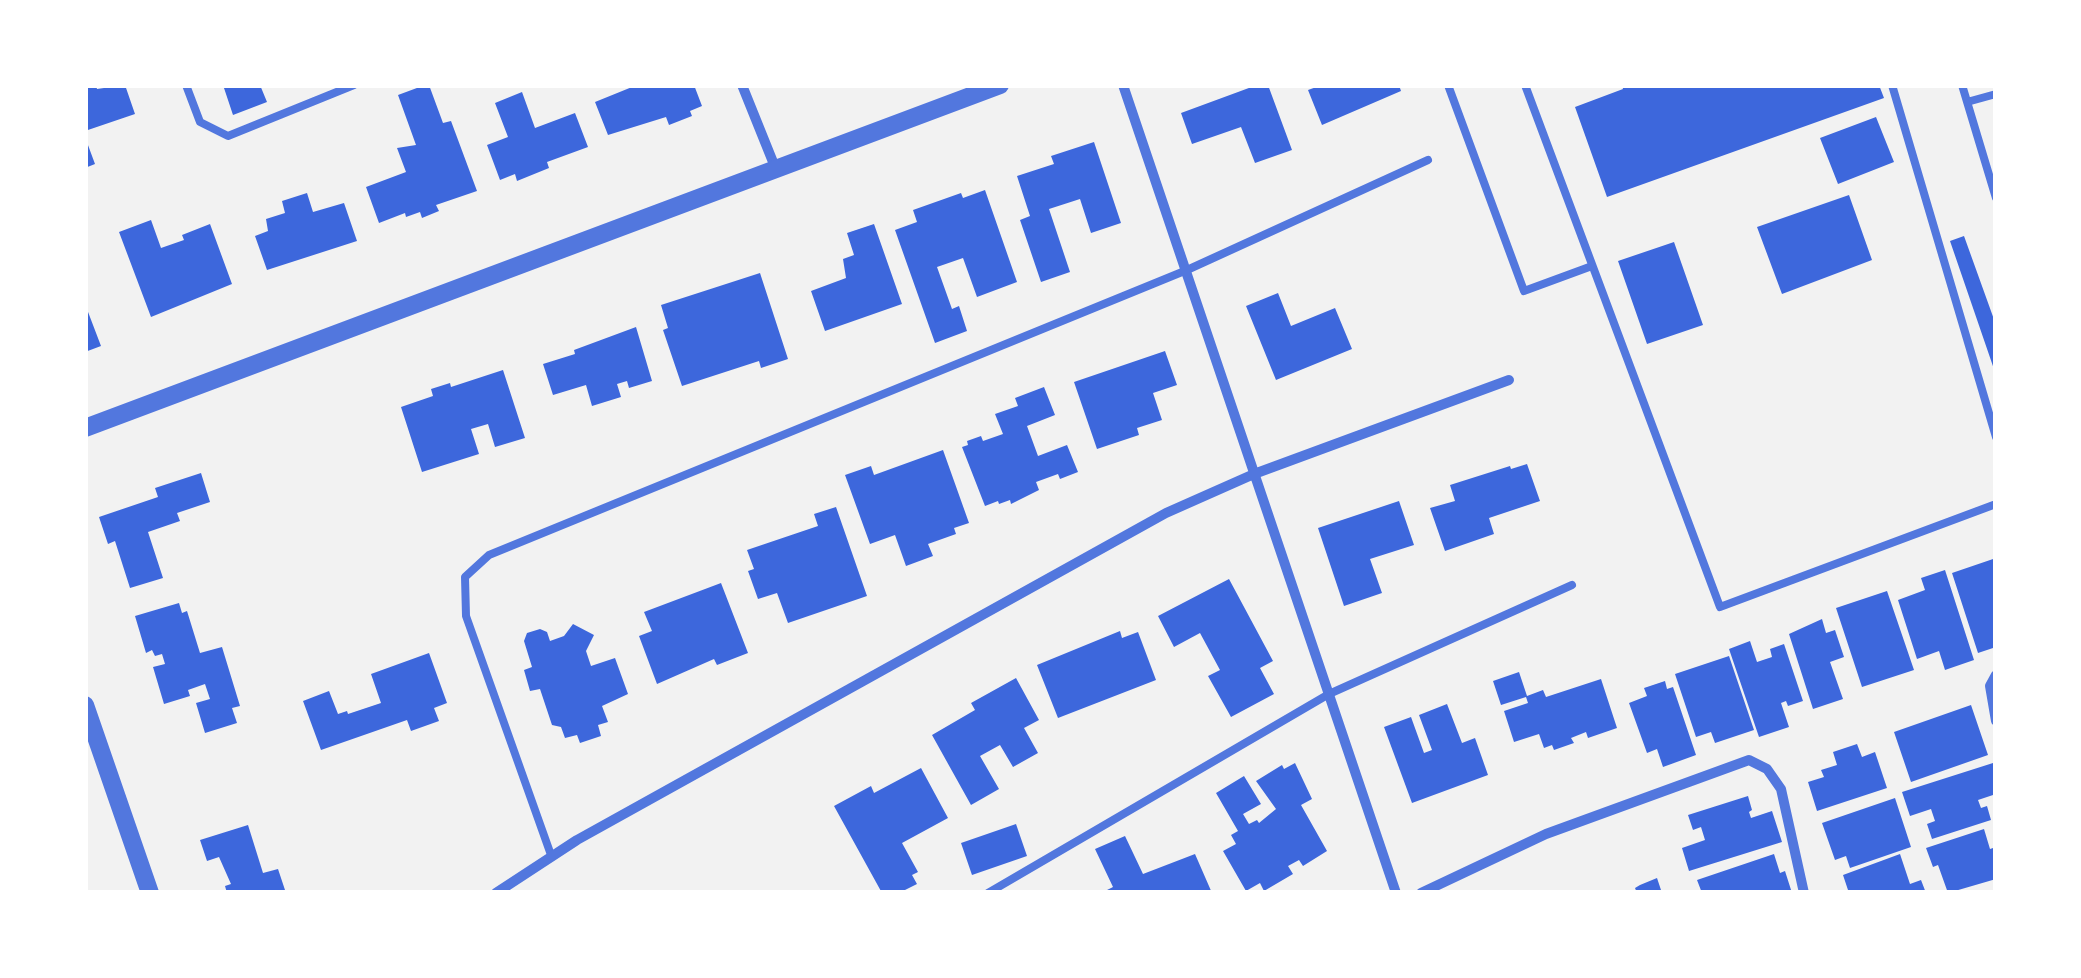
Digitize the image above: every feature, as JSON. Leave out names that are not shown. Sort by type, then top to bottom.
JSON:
[{"type":"street","points":[[742,85],[775,168]]},
{"type":"street","points":[[85,428],[1000,85]]},
{"type":"street","points":[[1124,85],[1396,893]]},
{"type":"street","points":[[496,893],[551,855],[1166,513],[1254,474],[1509,380]]},
{"type":"street","points":[[1996,674],[1990,686],[1996,722]]},
{"type":"street","points":[[85,706],[90,737],[150,893]]},
{"type":"street","points":[[1421,893],[1546,834],[1749,760],[1766,769],[1781,790],[1804,893]]},
{"type":"lane","points":[[186,85],[200,122],[228,136],[354,85]]},
{"type":"lane","points":[[1448,85],[1524,291],[1592,266]]},
{"type":"lane","points":[[1525,85],[1720,607],[1996,504]]},
{"type":"lane","points":[[1892,85],[1996,437]]},
{"type":"lane","points":[[1962,85],[1996,198]]},
{"type":"lane","points":[[1967,102],[1996,94]]},
{"type":"lane","points":[[551,855],[466,616],[464,577],[488,556],[1188,270],[1428,160]]},
{"type":"lane","points":[[988,893],[1329,694],[1572,586]]},
{"type":"building","points":[[85,85],[96,85],[97,89],[125,85],[135,114],[85,131]]},
{"type":"building","points":[[223,85],[260,85],[267,102],[233,115]]},
{"type":"building","points":[[429,85],[443,123],[451,121],[477,191],[436,205],[439,211],[422,218],[420,212],[406,217],[405,213],[379,223],[366,187],[406,172],[397,148],[416,145],[398,95]]},
{"type":"building","points":[[637,85],[694,85],[702,106],[690,111],[692,116],[669,125],[666,117],[608,135],[595,102]]},
{"type":"building","points":[[1257,85],[1268,85],[1292,150],[1255,163],[1241,127],[1192,144],[1181,113]]},
{"type":"building","points":[[1322,85],[1399,85],[1401,91],[1322,125],[1308,90]]},
{"type":"building","points":[[1622,85],[1879,85],[1884,98],[1607,197],[1575,107],[1623,89]]},
{"type":"building","points":[[522,92],[535,128],[575,113],[588,147],[547,162],[549,168],[517,181],[515,174],[500,180],[487,145],[508,137],[495,103]]},
{"type":"building","points":[[1876,117],[1894,162],[1838,184],[1820,138]]},
{"type":"building","points":[[85,137],[95,164],[85,168]]},
{"type":"building","points":[[1094,142],[1121,223],[1091,233],[1080,199],[1049,209],[1070,272],[1041,282],[1020,220],[1030,216],[1017,176],[1054,164],[1051,156]]},
{"type":"building","points":[[985,190],[1017,282],[977,297],[963,258],[937,267],[952,309],[959,306],[967,331],[935,343],[895,230],[917,222],[913,210],[961,193],[963,198]]},
{"type":"building","points":[[307,193],[313,212],[344,203],[357,241],[267,270],[255,236],[268,231],[266,219],[285,213],[282,201]]},
{"type":"building","points":[[1849,195],[1872,260],[1782,294],[1757,227]]},
{"type":"building","points":[[151,220],[161,248],[210,224],[232,284],[151,317],[119,232]]},
{"type":"building","points":[[874,224],[902,304],[825,331],[811,291],[846,278],[843,259],[854,255],[847,233]]},
{"type":"building","points":[[1964,236],[1996,325],[1996,375],[1950,241]]},
{"type":"building","points":[[1674,242],[1703,325],[1647,344],[1618,261]]},
{"type":"building","points":[[760,273],[788,359],[761,368],[759,361],[682,386],[663,330],[668,328],[661,305]]},
{"type":"building","points":[[1278,293],[1291,326],[1335,308],[1352,349],[1276,380],[1246,306]]},
{"type":"building","points":[[85,304],[101,346],[85,352]]},
{"type":"building","points":[[636,327],[652,381],[629,388],[627,381],[617,384],[621,397],[592,406],[586,385],[553,395],[543,364]]},
{"type":"building","points":[[1165,351],[1177,385],[1153,393],[1162,420],[1137,428],[1139,435],[1097,449],[1074,382]]},
{"type":"building","points":[[503,370],[525,438],[495,447],[488,424],[471,429],[479,454],[422,472],[401,407],[433,396],[431,389],[450,383],[451,387]]},
{"type":"building","points":[[1044,387],[1055,415],[1027,426],[1038,456],[1067,445],[1078,472],[1036,482],[1039,490],[1011,504],[1010,500],[985,506],[962,447],[981,436],[983,441],[1003,434],[995,414],[1018,406],[1015,398]]},
{"type":"building","points":[[943,450],[969,523],[954,528],[956,534],[928,544],[933,556],[906,566],[895,535],[870,544],[845,475],[871,466],[874,475]]},
{"type":"building","points":[[1527,464],[1540,501],[1489,518],[1494,534],[1445,551],[1430,508],[1455,501],[1450,485]]},
{"type":"building","points":[[201,473],[210,502],[177,513],[180,521],[148,532],[163,578],[130,588],[115,541],[108,544],[99,517],[158,497],[155,488]]},
{"type":"building","points":[[1399,501],[1414,545],[1370,559],[1382,593],[1344,606],[1318,528]]},
{"type":"building","points":[[836,507],[867,596],[788,623],[777,593],[758,599],[748,571],[754,569],[747,550],[818,526],[814,514]]},
{"type":"building","points":[[1996,558],[1996,647],[1978,653],[1952,573]]},
{"type":"building","points":[[1945,570],[1974,660],[1945,670],[1939,651],[1917,659],[1898,600],[1925,590],[1921,578]]},
{"type":"building","points":[[1229,579],[1273,661],[1260,668],[1274,694],[1231,717],[1208,676],[1220,670],[1200,633],[1174,647],[1158,616]]},
{"type":"building","points":[[721,583],[748,653],[717,665],[714,659],[657,684],[639,636],[652,631],[644,612]]},
{"type":"building","points":[[1887,591],[1914,670],[1862,687],[1836,608]]},
{"type":"building","points":[[179,603],[182,613],[187,611],[200,653],[222,647],[240,706],[232,708],[237,723],[205,733],[196,703],[210,699],[205,684],[188,690],[190,696],[164,704],[153,667],[165,664],[162,654],[155,656],[152,650],[146,653],[135,616]]},
{"type":"building","points":[[1822,619],[1826,633],[1835,630],[1844,657],[1830,662],[1843,699],[1813,709],[1789,634]]},
{"type":"building","points":[[573,624],[594,635],[586,651],[591,666],[615,658],[628,694],[602,706],[608,722],[598,725],[601,736],[580,743],[577,735],[565,738],[561,727],[552,725],[540,689],[530,691],[524,670],[532,667],[524,641],[527,633],[540,629],[547,632],[550,641],[564,636]]},
{"type":"building","points":[[1120,631],[1122,638],[1138,632],[1156,680],[1058,718],[1037,665]]},
{"type":"building","points":[[1750,641],[1757,662],[1772,657],[1770,649],[1784,644],[1803,701],[1788,706],[1786,701],[1781,703],[1789,727],[1759,737],[1729,649]]},
{"type":"building","points":[[429,653],[447,703],[434,708],[439,721],[411,731],[407,720],[321,750],[303,701],[329,691],[338,714],[381,703],[371,674]]},
{"type":"building","points":[[1729,656],[1754,730],[1715,743],[1711,732],[1696,737],[1675,674]]},
{"type":"building","points":[[1519,672],[1527,696],[1543,690],[1546,697],[1601,679],[1617,728],[1588,738],[1586,732],[1571,738],[1574,743],[1554,750],[1552,745],[1544,748],[1539,734],[1514,742],[1504,711],[1528,703],[1526,697],[1501,705],[1493,681]]},
{"type":"building","points":[[1016,678],[1039,720],[1024,728],[1038,753],[1013,767],[1000,745],[980,756],[999,789],[971,805],[932,735],[975,710],[971,703]]},
{"type":"building","points":[[1665,681],[1667,689],[1673,687],[1696,755],[1663,767],[1657,749],[1647,753],[1629,703],[1647,696],[1644,688]]},
{"type":"building","points":[[1447,704],[1462,743],[1475,738],[1488,775],[1412,803],[1384,727],[1411,717],[1424,753],[1432,750],[1419,715]]},
{"type":"building","points":[[1971,705],[1988,755],[1911,782],[1894,732]]},
{"type":"building","points":[[1857,744],[1862,757],[1875,752],[1887,788],[1817,811],[1808,782],[1824,777],[1821,770],[1837,765],[1833,752]]},
{"type":"building","points":[[1295,763],[1312,799],[1301,805],[1327,851],[1303,866],[1299,860],[1288,866],[1293,874],[1264,891],[1260,883],[1246,891],[1223,851],[1236,844],[1231,835],[1238,831],[1216,793],[1244,776],[1261,804],[1243,814],[1249,824],[1257,820],[1259,823],[1276,809],[1256,781],[1282,765],[1284,769]]},
{"type":"building","points":[[1993,763],[1996,794],[1978,800],[1981,808],[1987,806],[1991,820],[1932,839],[1927,824],[1935,821],[1931,809],[1910,816],[1902,792]]},
{"type":"building","points":[[921,768],[948,818],[902,843],[918,872],[912,875],[917,884],[899,893],[882,893],[834,806],[871,786],[874,793]]},
{"type":"building","points":[[1748,796],[1751,818],[1772,811],[1782,842],[1689,871],[1682,848],[1705,840],[1701,827],[1693,830],[1688,815]]},
{"type":"building","points":[[1895,798],[1911,847],[1850,868],[1846,856],[1835,860],[1822,823]]},
{"type":"building","points":[[1016,824],[1027,856],[972,875],[961,843]]},
{"type":"building","points":[[248,825],[263,873],[278,869],[286,893],[227,893],[225,886],[231,884],[219,857],[207,861],[200,840]]},
{"type":"building","points":[[1984,829],[1990,849],[1996,847],[1996,879],[1948,893],[1938,865],[1933,867],[1926,848]]},
{"type":"building","points":[[1125,836],[1143,874],[1195,854],[1212,893],[1101,893],[1113,887],[1095,849]]},
{"type":"building","points":[[1774,854],[1792,893],[1702,893],[1697,880]]},
{"type":"building","points":[[1900,854],[1910,884],[1921,880],[1926,893],[1849,893],[1843,875]]},
{"type":"building","points":[[1657,878],[1662,893],[1637,893],[1635,888]]}]
